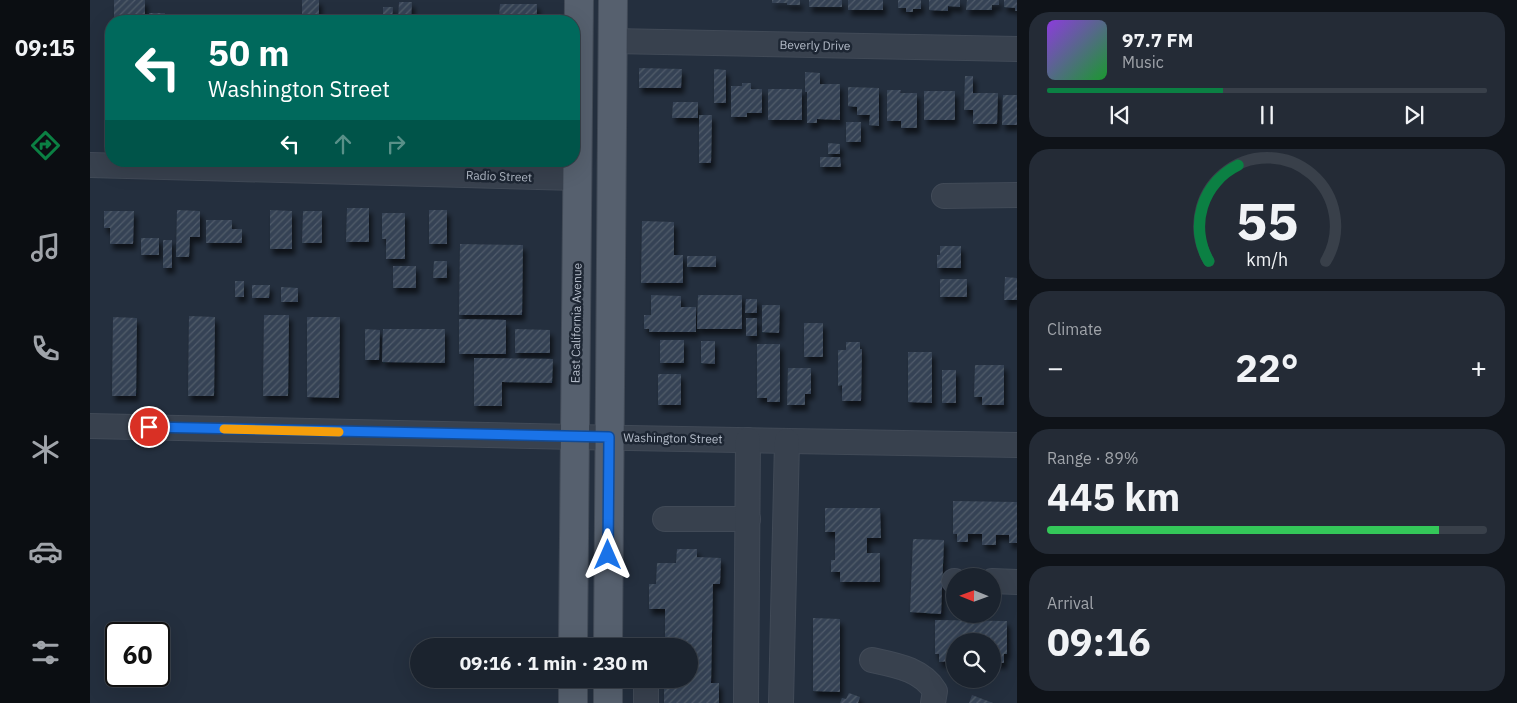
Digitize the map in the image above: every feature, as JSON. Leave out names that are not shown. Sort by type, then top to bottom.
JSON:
[{"type":"main road","name":"East California Avenue","points":[[579,0],[579,15]]},
{"type":"main road","points":[[608,638],[613,0]]},
{"type":"main road","name":"East California Avenue","points":[[574,638],[578,167]]},
{"type":"main road","points":[[573,688],[573,703]]},
{"type":"main road","points":[[608,688],[608,703]]},
{"type":"street","name":"Beverly Drive","points":[[613,41],[1017,49]]},
{"type":"street","name":"Radio Street","points":[[90,165],[105,165]]},
{"type":"street","name":"Radio Street","points":[[165,167],[578,178]]},
{"type":"street","points":[[944,196],[1017,195]]},
{"type":"street","name":"Washington Street","points":[[90,426],[1017,445]]},
{"type":"street","points":[[746,703],[748,440]]},
{"type":"street","points":[[781,703],[786,441]]},
{"type":"street","points":[[665,519],[748,519]]},
{"type":"street","points":[[1001,581],[1017,582]]},
{"type":"street","points":[[872,660],[907,667],[931,685],[935,692],[933,703]]},
{"type":"street","points":[[646,688],[646,703]]},
{"type":"building","points":[[114,0],[145,0],[145,15],[114,15]]},
{"type":"building","points":[[302,0],[319,0],[319,15],[302,15]]},
{"type":"building","points":[[772,0],[800,0],[800,5],[772,3]]},
{"type":"building","points":[[809,0],[842,0],[842,7],[809,7]]},
{"type":"building","points":[[848,0],[883,0],[883,10],[848,10]]},
{"type":"building","points":[[898,0],[921,0],[921,9],[913,9],[913,12],[906,12],[906,8],[898,8]]},
{"type":"building","points":[[929,0],[960,0],[960,7],[948,6],[948,11],[929,10]]},
{"type":"building","points":[[967,0],[999,0],[999,5],[992,5],[992,10],[966,10]]},
{"type":"building","points":[[1004,0],[1017,0],[1017,11],[1015,11],[1015,8],[1004,7]]},
{"type":"building","points":[[399,2],[412,2],[411,15],[398,15]]},
{"type":"building","points":[[500,4],[537,4],[537,15],[499,15]]},
{"type":"building","points":[[383,7],[393,7],[392,15],[383,15]]},
{"type":"building","points":[[149,13],[165,13],[165,15],[149,15]]},
{"type":"building","points":[[639,68],[682,69],[681,88],[639,88]]},
{"type":"building","points":[[714,69],[726,70],[726,103],[714,103]]},
{"type":"building","points":[[805,72],[820,73],[820,84],[840,84],[840,120],[817,119],[817,123],[807,123]]},
{"type":"building","points":[[965,76],[973,76],[973,93],[998,93],[997,124],[973,124],[973,110],[964,110]]},
{"type":"building","points":[[742,83],[751,83],[751,89],[762,89],[762,113],[747,113],[747,117],[731,117],[731,86],[742,86]]},
{"type":"building","points":[[848,87],[879,88],[879,126],[869,125],[870,115],[857,115],[857,107],[848,106]]},
{"type":"building","points":[[768,89],[802,89],[802,120],[768,120]]},
{"type":"building","points":[[887,90],[901,90],[900,93],[917,93],[917,128],[901,128],[901,121],[887,121]]},
{"type":"building","points":[[924,91],[955,91],[955,120],[924,120]]},
{"type":"building","points":[[1003,95],[1017,95],[1017,125],[1002,125]]},
{"type":"building","points":[[673,102],[698,102],[698,118],[672,118]]},
{"type":"building","points":[[699,115],[712,115],[711,163],[699,163]]},
{"type":"building","points":[[846,122],[861,122],[861,142],[846,142]]},
{"type":"building","points":[[828,143],[840,144],[840,154],[828,154]]},
{"type":"building","points":[[820,157],[840,157],[841,167],[820,167]]},
{"type":"building","points":[[347,208],[369,208],[369,242],[346,242]]},
{"type":"building","points":[[177,210],[200,211],[200,237],[190,237],[189,257],[176,257]]},
{"type":"building","points":[[270,210],[292,211],[292,249],[270,249]]},
{"type":"building","points":[[429,210],[447,210],[447,244],[429,244]]},
{"type":"building","points":[[104,211],[134,211],[133,244],[110,244],[110,228],[104,228]]},
{"type":"building","points":[[303,211],[322,211],[322,243],[302,243]]},
{"type":"building","points":[[382,213],[405,213],[405,259],[386,259],[386,239],[382,239]]},
{"type":"building","points":[[206,220],[232,220],[232,229],[242,229],[242,243],[206,243]]},
{"type":"building","points":[[642,221],[674,222],[674,255],[683,255],[683,283],[641,283]]},
{"type":"building","points":[[141,238],[159,238],[159,255],[141,255]]},
{"type":"building","points":[[163,240],[172,240],[172,268],[163,268]]},
{"type":"building","points":[[460,244],[523,245],[522,315],[459,315]]},
{"type":"building","points":[[940,246],[961,246],[961,268],[937,268],[937,255],[940,255]]},
{"type":"building","points":[[687,256],[716,256],[716,267],[687,267]]},
{"type":"building","points":[[434,261],[447,261],[447,278],[433,278]]},
{"type":"building","points":[[393,266],[416,266],[416,288],[393,288]]},
{"type":"building","points":[[1005,277],[1017,278],[1017,300],[1004,300]]},
{"type":"building","points":[[940,279],[967,279],[967,297],[940,297]]},
{"type":"building","points":[[235,281],[244,281],[244,297],[235,297]]},
{"type":"building","points":[[252,285],[270,285],[269,298],[252,298]]},
{"type":"building","points":[[281,287],[298,288],[298,302],[281,302]]},
{"type":"building","points":[[651,295],[681,296],[681,307],[696,307],[696,332],[649,332],[649,329],[644,329],[644,315],[651,315]]},
{"type":"building","points":[[698,295],[742,295],[742,329],[697,329]]},
{"type":"building","points":[[746,299],[757,299],[757,313],[745,313]]},
{"type":"building","points":[[762,305],[780,305],[779,333],[762,332]]},
{"type":"building","points":[[264,315],[289,315],[288,396],[263,396]]},
{"type":"building","points":[[189,316],[215,317],[214,396],[188,396]]},
{"type":"building","points":[[113,317],[137,318],[136,396],[112,396]]},
{"type":"building","points":[[307,317],[340,317],[339,398],[307,397]]},
{"type":"building","points":[[746,318],[757,318],[757,336],[746,336]]},
{"type":"building","points":[[459,319],[506,320],[506,354],[459,354]]},
{"type":"building","points":[[804,323],[823,323],[823,357],[804,357]]},
{"type":"building","points":[[365,329],[380,330],[379,360],[365,360]]},
{"type":"building","points":[[383,329],[445,329],[445,363],[382,362]]},
{"type":"building","points":[[515,329],[550,330],[550,353],[515,353]]},
{"type":"building","points":[[660,340],[684,340],[684,363],[660,363]]},
{"type":"building","points":[[701,341],[715,341],[715,364],[701,363]]},
{"type":"building","points":[[846,342],[860,342],[860,349],[862,349],[861,401],[842,401],[842,385],[838,386],[838,350],[846,350]]},
{"type":"building","points":[[757,344],[780,344],[780,402],[767,402],[767,398],[757,398]]},
{"type":"building","points":[[908,352],[932,352],[932,403],[908,402]]},
{"type":"building","points":[[474,358],[553,359],[552,383],[502,382],[502,406],[474,406]]},
{"type":"building","points":[[975,365],[1004,365],[1004,405],[982,405],[982,397],[974,397]]},
{"type":"building","points":[[788,368],[811,368],[811,394],[805,394],[805,405],[787,405]]},
{"type":"building","points":[[942,370],[956,370],[956,403],[942,403]]},
{"type":"building","points":[[658,374],[681,374],[681,405],[658,405]]},
{"type":"building","points":[[953,501],[1017,502],[1017,543],[1009,543],[1009,535],[996,535],[996,545],[982,545],[982,534],[968,534],[968,542],[957,542],[957,534],[953,534]]},
{"type":"building","points":[[825,508],[880,508],[881,538],[867,538],[867,553],[880,553],[880,582],[840,582],[840,572],[831,572],[831,560],[835,560],[835,532],[825,532]]},
{"type":"building","points":[[913,539],[944,540],[941,614],[910,612]]},
{"type":"building","points":[[677,549],[697,549],[697,557],[721,558],[720,584],[713,584],[711,683],[719,683],[719,703],[664,703],[664,688],[698,688],[698,638],[665,638],[665,609],[649,609],[649,584],[656,584],[657,563],[676,563]]},
{"type":"building","points":[[813,618],[840,619],[840,692],[813,691]]},
{"type":"building","points":[[935,620],[946,620],[946,623],[1001,623],[1001,621],[1007,621],[1007,654],[1004,654],[1004,663],[1001,663],[1001,633],[946,633],[946,661],[939,662],[939,654],[935,654]]},
{"type":"building","points":[[849,693],[860,697],[858,703],[840,703],[842,698],[846,699]]},
{"type":"building","points":[[972,695],[993,703],[969,703]]},
{"type":"slow traffic","points":[[224,429],[339,432]]},
{"type":"route","points":[[149,427],[609,437],[608,555]]}]
